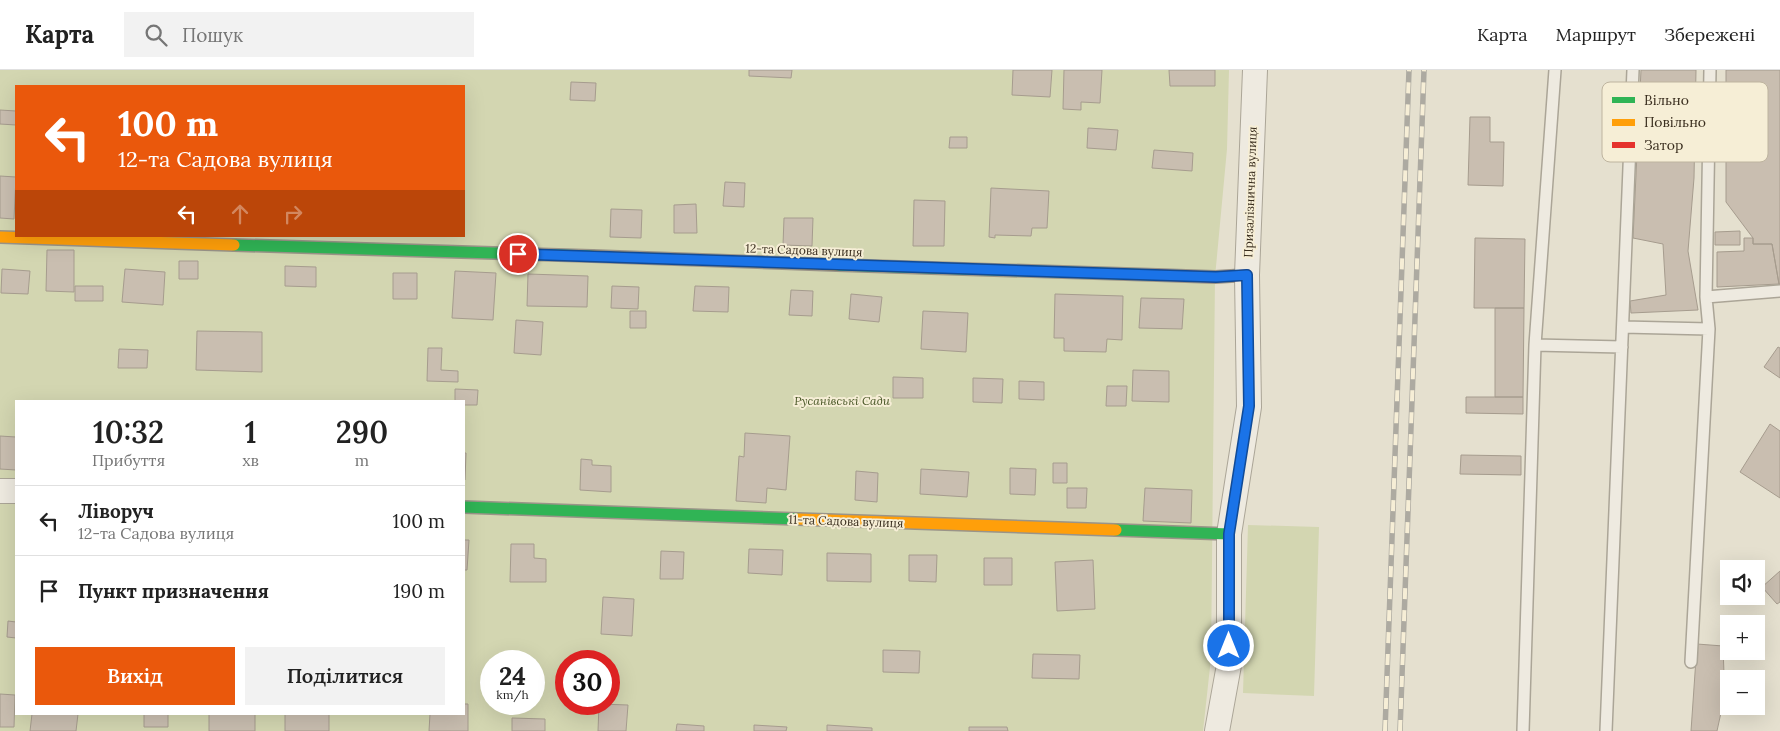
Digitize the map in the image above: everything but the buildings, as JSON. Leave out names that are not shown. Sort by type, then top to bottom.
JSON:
[{"type":"street","name":"Призалізнична вулиця","points":[[1217,731],[1229,665],[1229,534],[1249,406],[1247,275],[1255,70]]},
{"type":"street","name":"12-та Садова вулиця","points":[[0,237],[1216,277],[1247,275]]},
{"type":"street","points":[[0,491],[15,492]]},
{"type":"street","name":"11-та Садова вулиця","points":[[465,507],[1229,534]]},
{"type":"lane","points":[[1523,731],[1535,345],[1555,70]]},
{"type":"lane","points":[[1606,731],[1629,162]]},
{"type":"lane","points":[[1691,662],[1709,329],[1706,297],[1708,162]]},
{"type":"lane","points":[[1706,297],[1780,291]]},
{"type":"lane","points":[[1623,327],[1709,329]]},
{"type":"lane","points":[[1535,345],[1622,347]]},
{"type":"green space","name":"Русанівські Сади","points":[[0,70],[1229,70],[1227,149],[1215,277],[1211,658],[1203,731],[0,731]]},
{"type":"green space","points":[[1248,525],[1319,527],[1314,696],[1243,693]]},
{"type":"railway","points":[[1385,731],[1409,70]]},
{"type":"railway","points":[[1400,731],[1424,70]]},
{"type":"traffic: fast","points":[[234,245],[592,256]]},
{"type":"traffic: fast","points":[[837,265],[1157,275]]},
{"type":"traffic: fast","points":[[465,507],[798,519]]},
{"type":"traffic: fast","points":[[1116,530],[1229,534]]},
{"type":"traffic: slow","points":[[0,237],[234,245]]},
{"type":"traffic: slow","points":[[592,256],[837,265]]},
{"type":"traffic: slow","points":[[798,519],[1116,530]]},
{"type":"traffic: jam","points":[[1157,275],[1215,277],[1247,275]]},
{"type":"route","points":[[518,254],[1216,277],[1247,275],[1249,406],[1229,534],[1229,646]]}]
